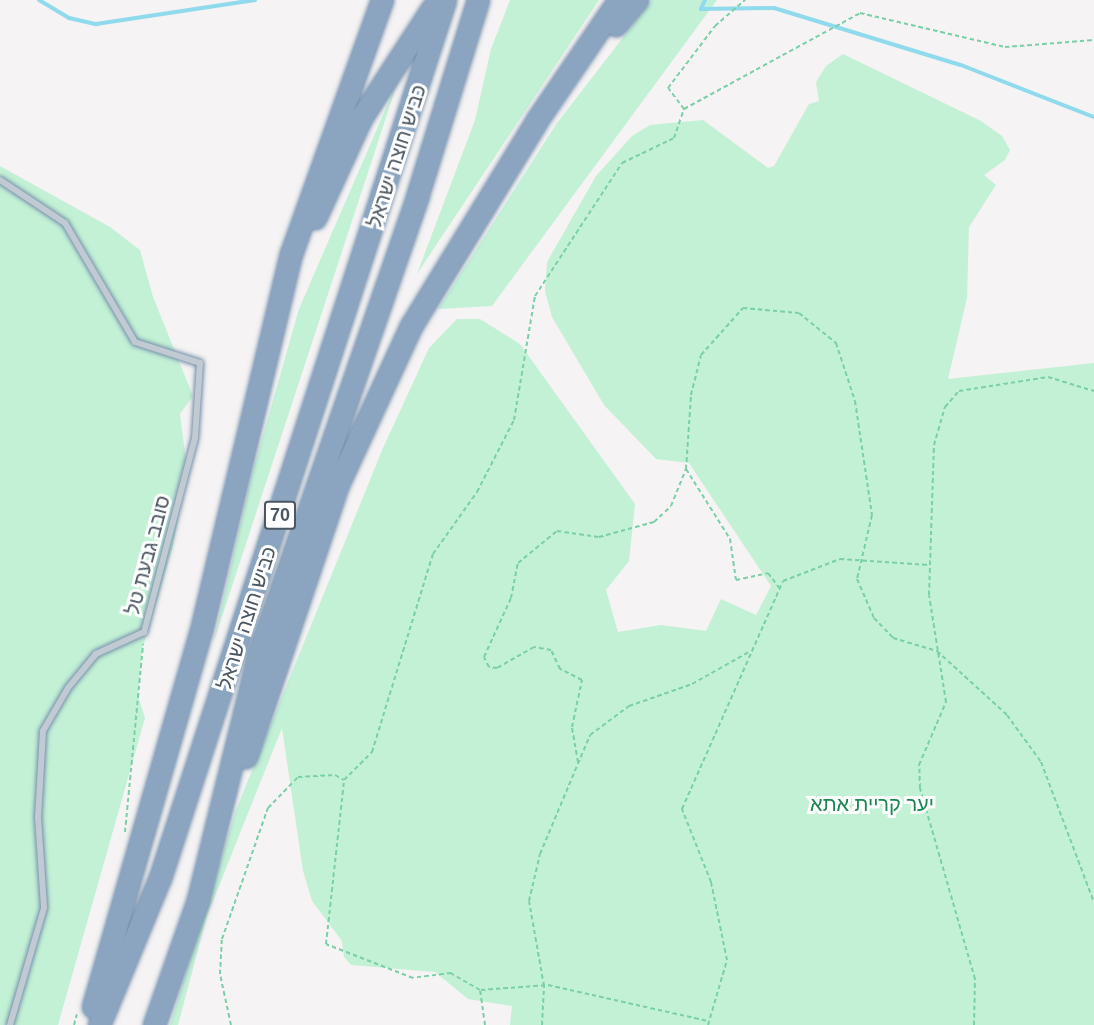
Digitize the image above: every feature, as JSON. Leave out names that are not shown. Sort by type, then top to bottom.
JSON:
[{"type":"highway","points":[[83,1017],[201,631],[308,200],[382,0]]},
{"type":"highway","name":"כביש חוצה ישראל","points":[[153,1025],[198,900],[259,654],[417,197],[478,0]]},
{"type":"highway","points":[[198,900],[338,484],[364,423],[428,296],[537,120],[619,0]]},
{"type":"highway","points":[[537,120],[637,0]]},
{"type":"highway","points":[[263,383],[288,294],[332,177],[366,110],[439,3]]},
{"type":"highway","name":"כביש חוצה ישראל","points":[[99,1025],[160,878],[439,3]]},
{"type":"lane","name":"סובב גבעת טל","points":[[0,180],[65,223],[135,342],[200,363],[195,438],[144,632],[96,654],[68,688],[43,731],[38,817],[44,908],[10,1025]]},
{"type":"path","points":[[684,109],[668,88],[715,26],[745,0]]},
{"type":"path","points":[[929,566],[840,559],[783,581],[682,809],[711,882],[727,960],[708,1023],[544,986],[480,990],[451,974],[413,978],[326,944],[344,780],[372,752],[433,554],[477,492],[514,420],[535,296],[622,163],[674,138],[684,109],[861,13],[1005,47],[1094,39]]},
{"type":"path","points":[[578,762],[572,727],[582,680],[560,669],[551,650],[534,647],[497,668],[489,667],[484,657],[490,637],[511,598],[518,563],[537,544],[557,531],[599,537],[654,522],[671,506],[686,469],[691,395],[701,355],[743,308],[799,313],[836,344],[855,401],[872,515],[857,579],[874,618],[892,638],[936,651],[1007,715],[1041,762],[1094,902]]},
{"type":"path","points":[[974,1025],[975,979],[920,788],[918,765],[946,702],[936,651],[929,566],[934,445],[945,407],[959,391],[1048,377],[1094,391]]},
{"type":"path","points":[[686,469],[730,539],[736,580],[768,573],[780,589]]},
{"type":"path","points":[[123,838],[144,632]]},
{"type":"path","points":[[542,1025],[544,986],[529,901],[540,854],[590,735],[629,706],[692,684],[752,650]]},
{"type":"path","points":[[231,1025],[220,974],[222,939],[268,808],[298,777],[335,775],[344,780]]},
{"type":"path","points":[[480,990],[485,1025]]},
{"type":"path","points":[[74,1025],[83,1017]]},
{"type":"green space","points":[[510,0],[599,0],[417,274],[475,120],[491,49]]},
{"type":"green space","points":[[652,0],[717,0],[492,306],[438,309],[557,123]]},
{"type":"green space","name":"יער קריית אתא","points":[[843,54],[981,121],[1002,136],[1010,150],[1005,160],[984,175],[996,185],[969,227],[967,298],[948,379],[1094,363],[1094,1025],[510,1025],[512,1006],[468,999],[435,972],[351,965],[344,957],[342,941],[312,901],[303,871],[282,728],[207,916],[178,1025],[170,1025],[236,810],[383,448],[429,348],[457,319],[480,319],[520,344],[635,504],[629,561],[606,590],[618,632],[661,625],[706,631],[721,599],[756,615],[771,586],[689,463],[656,459],[604,405],[552,317],[545,291],[547,262],[596,176],[632,136],[650,125],[703,120],[768,168],[774,166],[809,104],[819,101],[816,82],[826,66]]},
{"type":"green space","points":[[399,78],[213,644],[252,474],[299,309]]},
{"type":"green space","points":[[0,166],[110,227],[140,250],[153,297],[193,396],[180,414],[187,469],[173,547],[142,650],[138,696],[145,718],[58,1025],[0,1025]]},
{"type":"waterway","points":[[39,0],[69,18],[96,24],[255,0]]},
{"type":"waterway","points":[[705,0],[701,9],[774,8],[961,65],[1094,117]]}]
